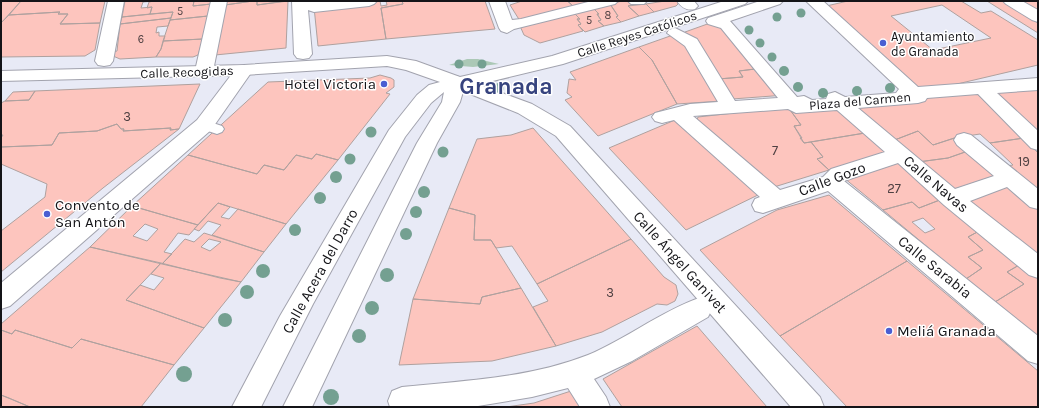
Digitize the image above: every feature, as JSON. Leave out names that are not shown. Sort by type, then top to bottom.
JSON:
[{"type":"street","points":[[104,61],[116,1]]},
{"type":"street","points":[[204,71],[219,1]]},
{"type":"street","points":[[300,1],[303,54]]},
{"type":"street","points":[[314,1],[314,7],[370,1]]},
{"type":"street","points":[[497,1],[507,27],[610,1]]},
{"type":"street","name":"Calle Reyes Católicos","points":[[456,82],[557,60],[740,1]]},
{"type":"street","name":"Plaza del Carmen","points":[[775,1],[714,22],[726,24],[793,103]]},
{"type":"street","points":[[1011,1],[1038,17]]},
{"type":"street","name":"Plaza del Carmen","points":[[822,2],[915,93]]},
{"type":"street","points":[[675,33],[691,43],[730,106],[838,101],[915,93],[1038,84]]},
{"type":"street","name":"Calle Recogidas","points":[[1,76],[244,70],[388,61],[410,65],[456,82]]},
{"type":"street","points":[[1,298],[210,127],[244,70]]},
{"type":"street","points":[[297,407],[427,143],[451,102],[456,82]]},
{"type":"street","name":"Calle Ángel Ganivet","points":[[456,82],[529,110],[548,119],[563,131],[810,407]]},
{"type":"street","name":"Calle Acera del Darro","points":[[246,407],[286,330],[397,137],[421,100],[435,89],[456,82]]},
{"type":"street","points":[[982,88],[1038,143]]},
{"type":"street","name":"Calle Navas","points":[[838,101],[952,199],[1038,268]]},
{"type":"street","name":"Calle Gozo","points":[[730,106],[670,115],[770,202],[831,182],[838,174],[901,155]]},
{"type":"street","points":[[964,140],[1008,179],[1038,201]]},
{"type":"street","points":[[952,199],[1008,179]]},
{"type":"street","name":"Calle Sarabia","points":[[831,182],[1038,352]]},
{"type":"street","points":[[402,401],[502,390],[574,373],[618,355],[699,309]]},
{"type":"street","points":[[574,373],[596,407]]},
{"type":"green space","points":[[467,59],[478,59],[499,64],[473,67],[449,65]]},
{"type":"building","points":[[1,1],[21,1],[1,23]]},
{"type":"building","points":[[21,1],[105,1],[100,23],[60,24],[68,14],[58,14],[60,12],[9,15]]},
{"type":"building","points":[[125,1],[154,1],[143,2],[141,8],[152,7],[150,14],[122,17]]},
{"type":"building","points":[[194,1],[193,6],[211,4],[208,16],[170,20],[173,12],[150,14],[152,7],[147,8],[149,2]]},
{"type":"building","points":[[194,1],[212,1],[211,4],[193,6]]},
{"type":"building","points":[[226,1],[253,1],[225,5]]},
{"type":"building","points":[[257,1],[257,5],[288,1],[286,48],[215,55],[225,5]]},
{"type":"building","points":[[257,1],[285,1],[257,5]]},
{"type":"building","points":[[380,1],[381,6],[387,5],[386,1],[402,1],[403,4],[381,8],[386,39],[318,46],[314,7]]},
{"type":"building","points":[[402,1],[485,1],[495,29],[386,39],[381,8],[403,4]]},
{"type":"building","points":[[522,1],[568,1],[574,7],[520,21],[510,5]]},
{"type":"building","points":[[567,1],[593,1],[574,7]]},
{"type":"building","points":[[629,1],[632,5],[628,6],[639,16],[621,22],[616,17],[618,16],[610,4]]},
{"type":"building","points":[[677,1],[678,4],[676,6],[654,12],[646,4]]},
{"type":"building","points":[[848,1],[961,1],[981,13],[991,11],[1038,40],[1038,65],[940,88],[911,88],[822,7]],"holes":[[[942,5],[991,38],[933,50],[891,16]]]},
{"type":"building","points":[[987,1],[1002,1],[1038,23],[1038,33]]},
{"type":"building","points":[[1019,1],[1038,1],[1038,9],[1034,10]]},
{"type":"building","points":[[610,4],[618,16],[616,17],[621,22],[604,26],[598,21],[601,20],[597,14],[599,14],[593,8]]},
{"type":"building","points":[[646,4],[654,12],[639,16],[628,6]]},
{"type":"building","points":[[593,8],[599,14],[597,14],[601,20],[598,21],[604,26],[585,32],[578,25],[581,24],[577,19],[580,19],[574,13]]},
{"type":"building","points":[[60,12],[58,14],[68,14],[60,24],[100,23],[95,50],[85,56],[1,57],[1,23],[9,15]]},
{"type":"building","points":[[173,12],[171,18],[120,24],[122,17]]},
{"type":"building","points":[[574,13],[580,19],[577,19],[581,24],[578,25],[583,31],[540,43],[524,35],[520,26]]},
{"type":"building","points":[[208,16],[203,39],[163,41],[170,20]]},
{"type":"building","points":[[171,18],[168,26],[157,27],[156,33],[159,32],[159,36],[165,36],[161,49],[156,57],[120,59],[113,56],[113,52],[117,51],[120,24]]},
{"type":"building","points":[[713,22],[726,24],[763,68],[739,71],[743,77],[718,79],[684,35],[685,32]]},
{"type":"building","points":[[673,35],[687,43],[721,101],[677,104],[652,60],[639,47]]},
{"type":"building","points":[[203,39],[198,55],[193,57],[156,57],[161,49],[163,41]]},
{"type":"building","points":[[639,47],[652,60],[677,104],[598,136],[565,100],[572,97],[567,93],[569,79],[576,80],[570,72]]},
{"type":"building","points":[[763,68],[786,95],[732,99],[718,79],[743,77],[739,71]]},
{"type":"building","points":[[380,75],[394,80],[394,87],[386,93],[390,94],[338,160],[316,154],[312,159],[296,155],[284,170],[264,165],[257,174],[188,155],[268,82],[370,78]]},
{"type":"building","points":[[200,84],[179,129],[170,130],[171,128],[123,131],[124,129],[121,129],[117,124],[97,131],[59,133],[52,145],[1,147],[1,138],[3,135],[1,135],[1,103],[5,101],[29,100],[35,91]]},
{"type":"building","points":[[1038,87],[1038,135],[993,90]]},
{"type":"building","points":[[35,91],[29,100],[5,101],[13,92]]},
{"type":"building","points":[[975,92],[1024,138],[990,143],[980,134],[954,138],[933,145],[918,131],[892,141],[846,103]]},
{"type":"building","points":[[832,103],[865,133],[804,143],[794,126],[801,125],[788,107]]},
{"type":"building","points":[[788,107],[801,125],[794,126],[802,138],[800,138],[804,143],[811,142],[823,157],[817,159],[829,170],[774,187],[697,120],[698,117]]},
{"type":"building","points":[[675,120],[760,194],[686,230],[609,148]]},
{"type":"building","name":"Convento de San Antón","points":[[117,124],[121,129],[124,129],[123,131],[171,128],[170,130],[179,129],[103,188],[1,272],[1,231],[45,197],[47,184],[1,164],[1,147],[52,145],[59,133],[97,131]]},
{"type":"building","points":[[533,128],[631,239],[537,284],[512,246],[496,248],[491,240],[474,240],[475,215],[449,208],[477,139],[511,135]]},
{"type":"building","points":[[918,131],[933,145],[955,138],[968,151],[948,158],[918,162],[892,141]]},
{"type":"building","points":[[865,133],[888,153],[829,170],[817,159],[823,157],[811,142]]},
{"type":"building","points":[[1024,138],[1038,153],[1038,188],[1030,189],[1000,167],[1013,165],[990,143]]},
{"type":"building","points":[[968,151],[999,177],[954,193],[918,162],[948,158]]},
{"type":"building","points":[[316,154],[338,160],[286,224],[218,203],[198,225],[132,206],[188,155],[257,174],[264,165],[284,170],[296,155],[312,159]]},
{"type":"building","points":[[901,161],[945,198],[919,208],[912,202],[883,210],[844,178]]},
{"type":"building","points":[[1006,184],[1038,209],[1038,261],[960,200]]},
{"type":"building","points":[[829,195],[907,261],[780,336],[700,250],[777,210]]},
{"type":"building","points":[[945,198],[981,230],[968,237],[983,250],[968,257],[982,268],[966,279],[883,210],[912,202],[919,208]],"holes":[[[923,218],[935,229],[925,233],[912,222]]]},
{"type":"building","points":[[218,203],[230,207],[221,217],[229,219],[238,209],[286,224],[264,252],[212,235],[221,225],[208,221],[199,231],[194,229]]},
{"type":"building","points":[[132,206],[198,225],[189,235],[178,233],[164,252],[172,254],[162,264],[90,247]],"holes":[[[145,224],[158,229],[147,241],[133,236]]]},
{"type":"building","points":[[449,208],[475,215],[474,240],[491,240],[521,288],[482,297],[480,304],[413,299]]},
{"type":"building","points":[[981,230],[1021,264],[1007,272],[1024,284],[995,302],[966,279],[982,268],[968,257],[983,250],[968,237]]},
{"type":"building","points":[[204,233],[264,252],[241,282],[162,264],[185,239],[194,242]],"holes":[[[209,239],[221,242],[210,251],[201,247]]]},
{"type":"building","points":[[631,239],[664,277],[676,285],[678,294],[675,301],[667,305],[657,304],[602,332],[556,346],[533,307],[548,301],[537,284]]},
{"type":"building","points":[[90,247],[161,263],[126,300],[204,328],[174,365],[81,339],[72,348],[15,330],[12,334],[1,330],[1,324]]},
{"type":"building","name":"Meliá Granada","points":[[907,261],[1038,371],[1038,407],[847,407],[780,336]]},
{"type":"building","points":[[161,263],[241,282],[204,328],[126,300],[140,285],[154,290],[164,278],[151,274]]},
{"type":"building","points":[[1021,264],[1038,278],[1038,336],[995,302],[1024,284],[1007,272]]},
{"type":"building","points":[[521,288],[556,346],[492,361],[399,365],[413,299],[480,304],[482,297]]},
{"type":"building","points":[[697,326],[767,407],[622,407],[603,379]]},
{"type":"building","points":[[1,330],[12,334],[15,330],[72,348],[81,339],[174,365],[141,407],[30,407],[1,395]]},
{"type":"building","points":[[571,391],[581,407],[506,407],[534,403]]},
{"type":"building","points":[[1,395],[9,398],[30,407],[1,407]]},
{"type":"place","name":"Ayuntamiento de Granada","points":[[883,43]]},
{"type":"place","name":"Hotel Victoria","points":[[384,84]]},
{"type":"place","name":"Convento de San Antón","points":[[47,214]]},
{"type":"place","name":"Meliá Granada","points":[[889,331]]},
{"type":"district","name":"Granada","points":[[506,86]]}]
